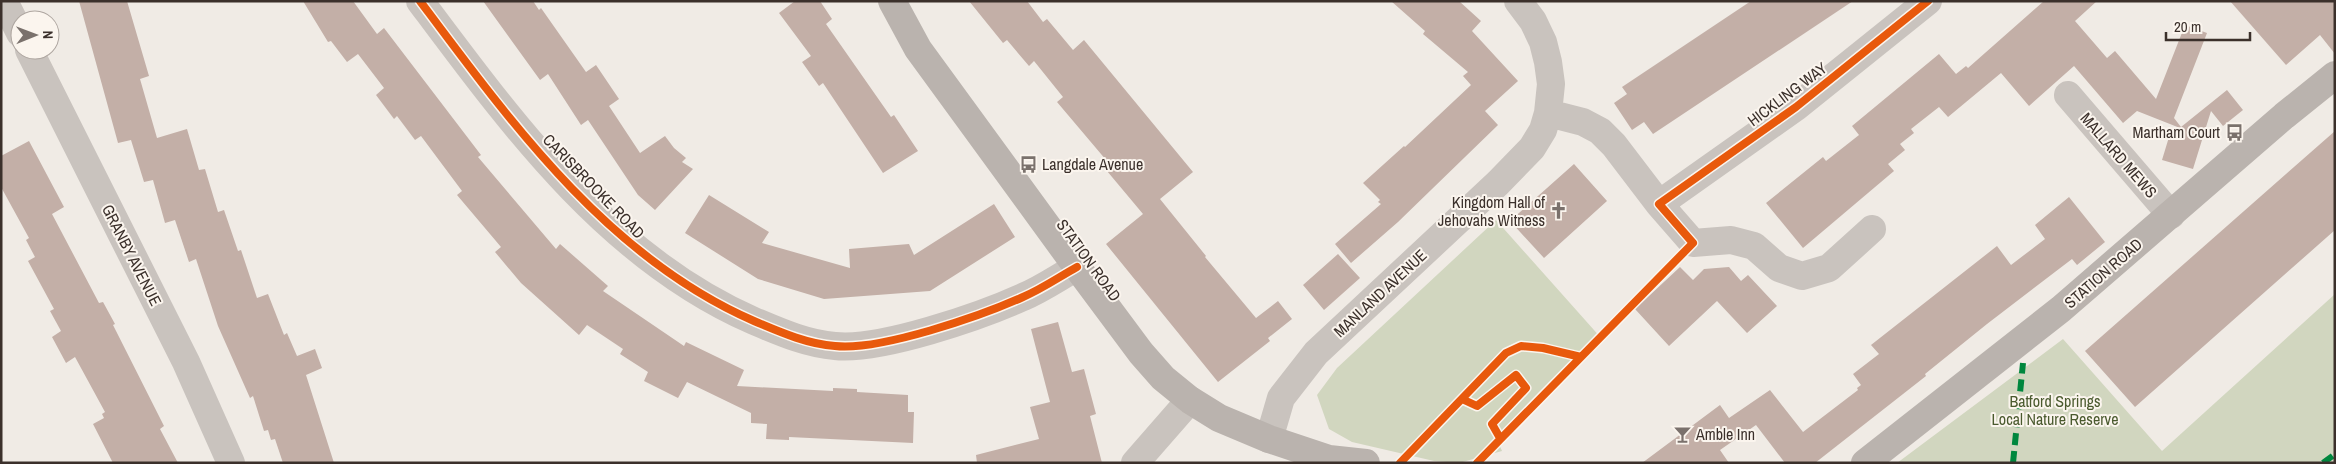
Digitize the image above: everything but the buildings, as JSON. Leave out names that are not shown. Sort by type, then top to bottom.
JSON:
[{"type":"main road","name":"STATION ROAD","points":[[892,1],[918,49],[1141,353],[1163,378],[1190,400],[1219,418],[1269,439],[1329,459],[1366,463]]},
{"type":"main road","name":"STATION ROAD","points":[[1865,463],[2061,309],[2284,116],[2335,75]]},
{"type":"street","name":"CARISBROOKE ROAD","points":[[420,1],[471,69],[536,147],[598,214],[640,253],[688,287],[727,309],[779,332],[837,347],[902,338],[981,314],[1025,296],[1077,267]]},
{"type":"street","name":"MANLAND AVENUE","points":[[1269,439],[1281,398],[1316,353],[1492,189],[1532,148],[1548,114],[1551,84],[1545,49],[1533,21],[1518,1]]},
{"type":"street","name":"HICKLING WAY","points":[[1659,204],[1796,107],[1928,1]]},
{"type":"street","name":"GRANBY AVENUE","points":[[34,60],[186,362],[231,463]]},
{"type":"street","name":"MALLARD MEWS","points":[[2068,95],[2171,215]]},
{"type":"street","points":[[1548,114],[1583,122],[1600,131],[1614,144],[1659,204],[1693,243],[1731,240],[1754,246],[1779,268],[1802,276],[1829,268],[1872,229]]},
{"type":"street","points":[[1135,463],[1190,400]]},
{"type":"green space","points":[[1496,220],[1602,339],[1499,444],[1502,451],[1459,463],[1434,461],[1352,442],[1329,429],[1317,395],[1337,368]]},
{"type":"green space","name":"Batford Springs Local Nature Reserve","points":[[2335,294],[2335,463],[1897,463],[2063,339],[2162,451]]},
{"type":"marked path","points":[[2013,463],[2023,363]]},
{"type":"marked path","points":[[2323,463],[2335,454]]},
{"type":"cycle path","points":[[420,1],[491,94],[567,184],[609,224],[654,262],[702,294],[754,321],[794,337],[825,345],[854,346],[877,343],[930,331],[1005,305],[1044,287],[1077,267]]},
{"type":"cycle path","points":[[1400,463],[1506,353],[1521,346],[1543,348],[1581,357],[1693,243],[1659,204],[1796,107],[1928,1]]},
{"type":"cycle path","points":[[1477,463],[1581,357]]},
{"type":"cycle path","points":[[1462,399],[1477,406],[1516,375],[1526,388],[1492,424],[1500,438]]},
{"type":"place","name":"Martham Court","points":[[2234,132]]},
{"type":"place","name":"Langdale Avenue","points":[[1028,164]]},
{"type":"place","name":"Kingdom Hall of Jehovahs Witness","points":[[1559,211]]},
{"type":"place","name":"Amble Inn","points":[[1682,434]]}]
